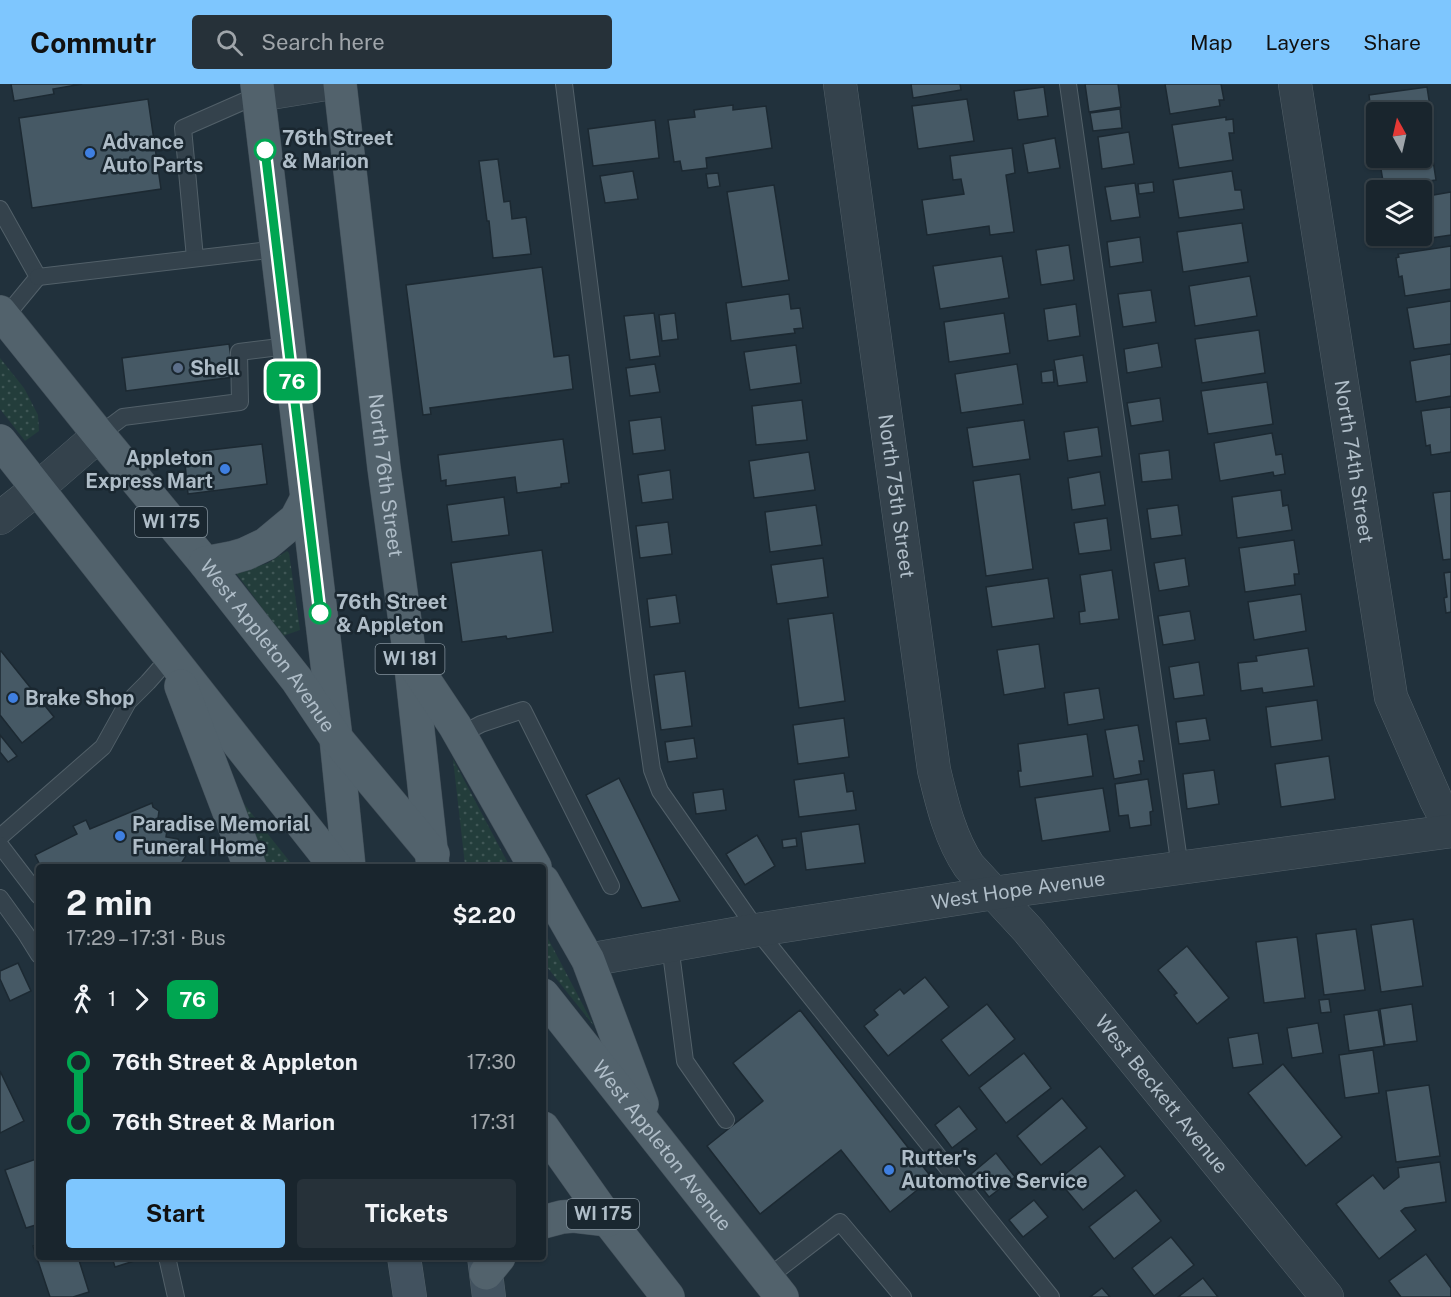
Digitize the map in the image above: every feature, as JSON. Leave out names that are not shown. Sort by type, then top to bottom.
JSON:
[{"type":"main road","name":"North 76th Street","points":[[340,84],[384,468],[436,862]]},
{"type":"main road","points":[[258,89],[336,738],[349,864]]},
{"type":"main road","name":"West Appleton Avenue","points":[[2,315],[205,563],[297,680],[336,738],[436,862]]},
{"type":"main road","points":[[0,441],[334,864]]},
{"type":"main road","points":[[205,563],[238,556],[266,544],[296,519],[306,500]]},
{"type":"main road","points":[[170,657],[249,864]]},
{"type":"main road","points":[[410,658],[460,735],[533,864]]},
{"type":"main road","points":[[546,886],[588,960],[654,1134]]},
{"type":"main road","name":"West Appleton Avenue","points":[[546,999],[774,1288]]},
{"type":"main road","name":"WI 175","points":[[546,1132],[608,1220],[668,1297]]},
{"type":"main road","points":[[546,1221],[574,1216],[608,1220]]},
{"type":"main road","points":[[404,1260],[410,1297]]},
{"type":"street","points":[[258,89],[326,84]]},
{"type":"street","name":"North 75th Street","points":[[840,84],[934,770],[946,819],[962,855],[994,893]]},
{"type":"street","name":"North 74th Street","points":[[1294,84],[1391,697],[1451,830]]},
{"type":"street","points":[[0,518],[99,435]]},
{"type":"street","name":"West Hope Avenue","points":[[588,960],[757,930],[994,893],[1451,830]]},
{"type":"street","name":"West Beckett Avenue","points":[[994,893],[1028,930],[1327,1297]]},
{"type":"lane","points":[[564,84],[652,770],[660,791],[757,930],[1051,1297]]},
{"type":"lane","points":[[1068,84],[1180,868]]},
{"type":"lane","points":[[195,258],[183,128],[258,89]]},
{"type":"lane","points":[[0,209],[38,277]]},
{"type":"lane","points":[[2,315],[38,277],[277,249]]},
{"type":"lane","points":[[99,435],[123,417],[240,402],[239,352],[288,346]]},
{"type":"lane","points":[[0,837],[103,747],[128,702],[170,657]]},
{"type":"lane","points":[[460,735],[481,724],[523,710],[612,886]]},
{"type":"lane","points":[[0,845],[36,892]]},
{"type":"lane","points":[[0,898],[36,950]]},
{"type":"lane","points":[[670,945],[685,1060],[726,1120]]},
{"type":"lane","points":[[774,1288],[840,1222],[903,1297]]},
{"type":"lane","points":[[168,1260],[176,1297]]},
{"type":"green space","points":[[0,358],[24,388],[38,415],[39,431],[25,441],[0,409]]},
{"type":"green space","points":[[287,551],[300,630],[283,636],[236,573],[268,563]]},
{"type":"green space","points":[[453,759],[508,864],[465,864]]},
{"type":"green space","points":[[237,795],[292,864],[266,864]]},
{"type":"green space","points":[[546,935],[594,1026],[546,966]]},
{"type":"building","points":[[11,84],[82,84],[53,89],[54,94],[14,101]]},
{"type":"building","points":[[911,84],[960,84],[961,90],[913,98]]},
{"type":"building","points":[[1085,84],[1118,84],[1121,107],[1089,112]]},
{"type":"building","points":[[1165,84],[1221,84],[1224,100],[1219,100],[1220,106],[1170,114]]},
{"type":"building","points":[[1044,87],[1048,116],[1018,120],[1014,91]]},
{"type":"building","points":[[1427,87],[1429,102],[1370,102],[1369,95]]},
{"type":"building","name":"Advance Auto Parts","points":[[148,99],[161,189],[32,208],[19,118]]},
{"type":"building","points":[[967,99],[974,141],[918,149],[912,106]]},
{"type":"building","points":[[733,105],[733,110],[766,106],[772,148],[706,158],[707,168],[682,171],[680,161],[674,162],[668,120],[695,117],[694,110]]},
{"type":"building","points":[[1120,109],[1122,128],[1093,131],[1090,113]]},
{"type":"building","points":[[1226,117],[1226,120],[1233,119],[1234,133],[1229,133],[1233,160],[1179,168],[1172,125]]},
{"type":"building","points":[[655,120],[659,158],[593,166],[588,129]]},
{"type":"building","points":[[1129,132],[1134,164],[1102,169],[1098,137]]},
{"type":"building","points":[[1055,138],[1060,168],[1028,173],[1023,144]]},
{"type":"building","points":[[1012,148],[1015,173],[1006,175],[1014,232],[990,235],[989,226],[927,235],[922,200],[964,194],[961,179],[953,180],[950,156]]},
{"type":"building","points":[[1432,153],[1436,180],[1383,180],[1381,168],[1432,168]]},
{"type":"building","points":[[498,159],[504,202],[510,201],[512,219],[526,217],[531,254],[493,258],[479,161]]},
{"type":"building","points":[[633,171],[638,199],[605,203],[600,176]]},
{"type":"building","points":[[1232,171],[1235,190],[1241,190],[1244,209],[1179,218],[1173,180]]},
{"type":"building","points":[[718,173],[720,186],[708,188],[706,174]]},
{"type":"building","points":[[1153,182],[1154,192],[1139,194],[1138,184]]},
{"type":"building","points":[[1135,183],[1140,217],[1111,221],[1105,187]]},
{"type":"building","points":[[774,185],[789,280],[742,287],[727,192]]},
{"type":"building","points":[[1451,192],[1451,235],[1432,238],[1432,195]]},
{"type":"building","points":[[1242,223],[1248,262],[1183,272],[1177,232]]},
{"type":"building","points":[[1140,237],[1143,262],[1110,267],[1107,242]]},
{"type":"building","points":[[1069,245],[1074,280],[1041,285],[1036,250]]},
{"type":"building","points":[[1451,246],[1451,289],[1405,296],[1402,276],[1399,277],[1396,258],[1399,257],[1398,254]]},
{"type":"building","points":[[1002,256],[1009,298],[940,309],[933,266]]},
{"type":"building","points":[[542,267],[554,357],[569,355],[573,389],[430,408],[431,414],[423,415],[406,285]]},
{"type":"building","points":[[1250,276],[1257,316],[1195,326],[1189,286]]},
{"type":"building","points":[[1151,290],[1156,322],[1123,327],[1118,294]]},
{"type":"building","points":[[789,294],[791,309],[800,308],[803,328],[794,329],[795,333],[731,341],[726,303]]},
{"type":"building","points":[[1451,301],[1451,344],[1414,349],[1407,308]]},
{"type":"building","points":[[1076,304],[1080,336],[1048,341],[1044,309]]},
{"type":"building","points":[[654,313],[660,356],[630,360],[624,316]]},
{"type":"building","points":[[675,313],[678,339],[662,341],[659,315]]},
{"type":"building","points":[[1004,313],[1010,353],[949,362],[944,322]]},
{"type":"building","points":[[1259,330],[1265,373],[1202,383],[1195,339]]},
{"type":"building","points":[[1158,343],[1162,367],[1127,373],[1124,349]]},
{"type":"building","name":"Shell","points":[[229,344],[234,377],[126,391],[122,358]]},
{"type":"building","points":[[796,345],[801,383],[750,390],[744,352]]},
{"type":"building","points":[[1451,354],[1451,396],[1416,402],[1410,361]]},
{"type":"building","points":[[1083,355],[1087,382],[1058,386],[1054,360]]},
{"type":"building","points":[[655,364],[660,392],[630,396],[626,368]]},
{"type":"building","points":[[1017,364],[1023,404],[961,413],[955,374]]},
{"type":"building","points":[[1053,370],[1054,382],[1042,383],[1041,372]]},
{"type":"building","points":[[1267,382],[1273,424],[1208,434],[1201,391]]},
{"type":"building","points":[[1160,398],[1163,421],[1131,426],[1127,403]]},
{"type":"building","points":[[802,400],[807,440],[756,445],[752,406]]},
{"type":"building","points":[[1451,407],[1451,452],[1431,455],[1430,445],[1426,446],[1421,411]]},
{"type":"building","points":[[661,417],[665,450],[633,454],[629,421]]},
{"type":"building","points":[[1024,420],[1030,459],[973,467],[967,428]]},
{"type":"building","points":[[1098,427],[1102,456],[1068,461],[1064,432]]},
{"type":"building","points":[[1272,433],[1276,455],[1282,454],[1285,474],[1274,476],[1273,472],[1220,481],[1214,443]]},
{"type":"building","points":[[563,439],[569,483],[561,484],[561,487],[517,493],[515,477],[446,486],[446,480],[441,481],[438,455]]},
{"type":"building","name":"Appleton Express Mart","points":[[262,444],[267,484],[188,494],[184,453]]},
{"type":"building","points":[[1169,450],[1172,479],[1142,482],[1139,454]]},
{"type":"building","points":[[809,452],[815,490],[754,498],[749,461]]},
{"type":"building","points":[[670,470],[673,499],[642,503],[638,475]]},
{"type":"building","points":[[1100,472],[1105,505],[1072,510],[1068,478]]},
{"type":"building","points":[[1020,474],[1033,569],[986,576],[973,481]]},
{"type":"building","points":[[1281,490],[1283,506],[1288,505],[1292,530],[1237,538],[1232,497]]},
{"type":"building","points":[[1451,491],[1451,559],[1443,560],[1433,493]]},
{"type":"building","points":[[504,497],[509,535],[452,542],[447,505]]},
{"type":"building","points":[[816,505],[822,545],[770,552],[765,512]]},
{"type":"building","points":[[1178,505],[1182,535],[1151,539],[1147,509]]},
{"type":"building","points":[[1107,518],[1111,550],[1079,554],[1074,523]]},
{"type":"building","points":[[668,522],[672,554],[640,558],[636,526]]},
{"type":"building","points":[[1294,540],[1299,574],[1294,574],[1295,585],[1245,592],[1239,548]]},
{"type":"building","points":[[542,550],[553,632],[507,639],[506,636],[462,642],[451,563]]},
{"type":"building","points":[[823,558],[828,597],[777,604],[771,565]]},
{"type":"building","points":[[1185,558],[1189,586],[1159,591],[1154,563]]},
{"type":"building","points":[[1112,570],[1119,619],[1080,624],[1079,612],[1085,611],[1080,575]]},
{"type":"building","points":[[1451,572],[1451,612],[1446,613],[1444,573]]},
{"type":"building","points":[[1048,578],[1054,618],[992,627],[986,587]]},
{"type":"building","points":[[1301,594],[1306,631],[1254,640],[1248,602]]},
{"type":"building","points":[[676,595],[680,623],[650,627],[647,599]]},
{"type":"building","points":[[1190,611],[1195,640],[1163,645],[1158,616]]},
{"type":"building","points":[[833,613],[845,701],[799,708],[788,619]]},
{"type":"building","points":[[1039,644],[1045,688],[1004,695],[997,650]]},
{"type":"building","points":[[1308,648],[1314,686],[1263,693],[1262,688],[1241,691],[1238,663],[1257,661],[1256,656]]},
{"type":"building","points":[[1,651],[54,717],[22,743],[0,715]]},
{"type":"building","points":[[1199,662],[1204,695],[1174,699],[1169,667]]},
{"type":"building","points":[[685,671],[692,726],[661,730],[654,675]]},
{"type":"building","points":[[1099,688],[1104,719],[1068,725],[1064,693]]},
{"type":"building","points":[[1317,700],[1322,740],[1271,747],[1266,707]]},
{"type":"building","points":[[844,718],[849,757],[798,764],[793,725]]},
{"type":"building","points":[[1206,718],[1210,740],[1179,744],[1176,722]]},
{"type":"building","points":[[1138,725],[1144,761],[1139,761],[1141,774],[1114,779],[1105,730]]},
{"type":"building","points":[[1087,734],[1093,776],[1020,787],[1018,744]]},
{"type":"building","points":[[0,735],[17,756],[8,762],[0,752]]},
{"type":"building","points":[[694,738],[697,758],[668,762],[665,742]]},
{"type":"building","points":[[1329,756],[1335,799],[1281,807],[1275,764]]},
{"type":"building","points":[[1214,770],[1219,804],[1187,809],[1183,774]]},
{"type":"building","points":[[844,773],[847,792],[853,791],[856,810],[799,817],[794,780]]},
{"type":"building","points":[[619,778],[680,901],[642,908],[586,795]]},
{"type":"building","points":[[1148,779],[1153,811],[1150,812],[1151,825],[1130,828],[1128,815],[1119,816],[1115,784]]},
{"type":"building","points":[[1103,788],[1110,831],[1042,841],[1035,798]]},
{"type":"building","points":[[723,789],[726,810],[696,814],[693,793]]},
{"type":"building","name":"Paradise Memorial Funeral Home","points":[[152,803],[153,807],[159,811],[158,818],[162,826],[167,830],[166,837],[178,839],[186,856],[181,864],[40,864],[35,855],[77,834],[73,826],[86,820],[90,829]]},
{"type":"building","points":[[859,824],[865,863],[806,870],[801,832]]},
{"type":"building","points":[[757,835],[775,866],[745,885],[726,854]]},
{"type":"building","points":[[796,838],[797,846],[783,848],[782,840]]},
{"type":"building","points":[[1413,919],[1423,986],[1381,992],[1371,925]]},
{"type":"building","points":[[1356,929],[1365,990],[1324,995],[1316,934]]},
{"type":"building","points":[[1297,937],[1305,998],[1264,1003],[1256,942]]},
{"type":"building","points":[[1187,946],[1229,998],[1197,1024],[1174,995],[1177,993],[1158,970]]},
{"type":"building","points":[[18,963],[31,991],[10,1001],[0,979],[0,971]]},
{"type":"building","points":[[925,977],[949,1007],[888,1056],[864,1026],[878,1015],[874,1010],[900,989],[904,994]]},
{"type":"building","points":[[1329,999],[1331,1012],[1321,1013],[1319,1000]]},
{"type":"building","points":[[987,1004],[1015,1039],[969,1076],[941,1040]]},
{"type":"building","points":[[1412,1004],[1417,1041],[1385,1045],[1380,1009]]},
{"type":"building","points":[[800,1010],[932,1178],[890,1212],[841,1150],[760,1214],[707,1146],[763,1101],[733,1063]]},
{"type":"building","points":[[1378,1010],[1384,1046],[1349,1051],[1344,1015]]},
{"type":"building","points":[[1318,1023],[1323,1053],[1292,1058],[1287,1028]]},
{"type":"building","points":[[1258,1033],[1263,1064],[1233,1068],[1228,1038]]},
{"type":"building","points":[[1373,1050],[1379,1093],[1345,1098],[1339,1055]]},
{"type":"building","points":[[1024,1053],[1051,1088],[1006,1123],[979,1088]]},
{"type":"building","points":[[1283,1064],[1342,1137],[1306,1166],[1248,1093]]},
{"type":"building","points":[[0,1071],[24,1121],[0,1133]]},
{"type":"building","points":[[1429,1085],[1440,1156],[1396,1162],[1386,1091]]},
{"type":"building","points":[[1062,1098],[1087,1128],[1041,1165],[1017,1136]]},
{"type":"building","points":[[959,1106],[977,1129],[952,1148],[935,1125]]},
{"type":"building","points":[[1100,1146],[1125,1176],[1083,1210],[1058,1180]]},
{"type":"building","points":[[996,1153],[1015,1177],[989,1197],[971,1174]]},
{"type":"building","points":[[36,1159],[36,1225],[26,1228],[5,1170]]},
{"type":"building","points":[[1440,1162],[1446,1202],[1405,1208],[1401,1211],[1416,1230],[1379,1259],[1336,1204],[1373,1175],[1384,1189],[1399,1177],[1398,1168]]},
{"type":"building","points":[[1136,1190],[1161,1221],[1114,1259],[1089,1227]]},
{"type":"building","points":[[1034,1200],[1048,1217],[1023,1237],[1009,1220]]},
{"type":"building","points":[[1171,1237],[1194,1265],[1154,1296],[1132,1268]]},
{"type":"building","points":[[1426,1254],[1451,1288],[1451,1297],[1401,1297],[1389,1281]]},
{"type":"building","points":[[38,1260],[79,1260],[89,1292],[73,1297],[50,1297]]},
{"type":"building","points":[[113,1260],[137,1260],[115,1267]]},
{"type":"building","points":[[1203,1278],[1218,1297],[1178,1297]]},
{"type":"building","points":[[1102,1288],[1110,1297],[1090,1297]]},
{"type":"bus line","name":"76","points":[[265,150],[320,613]]},
{"type":"place","name":"76th Street & Marion","points":[[265,150]]},
{"type":"place","name":"Advance Auto Parts","points":[[90,153]]},
{"type":"place","name":"Shell","points":[[178,368]]},
{"type":"place","name":"Appleton Express Mart","points":[[225,469]]},
{"type":"place","name":"76th Street & Appleton","points":[[320,613]]},
{"type":"place","name":"Brake Shop","points":[[13,698]]},
{"type":"place","name":"Paradise Memorial Funeral Home","points":[[120,836]]},
{"type":"place","name":"Rutter's Automotive Service","points":[[889,1170]]}]
